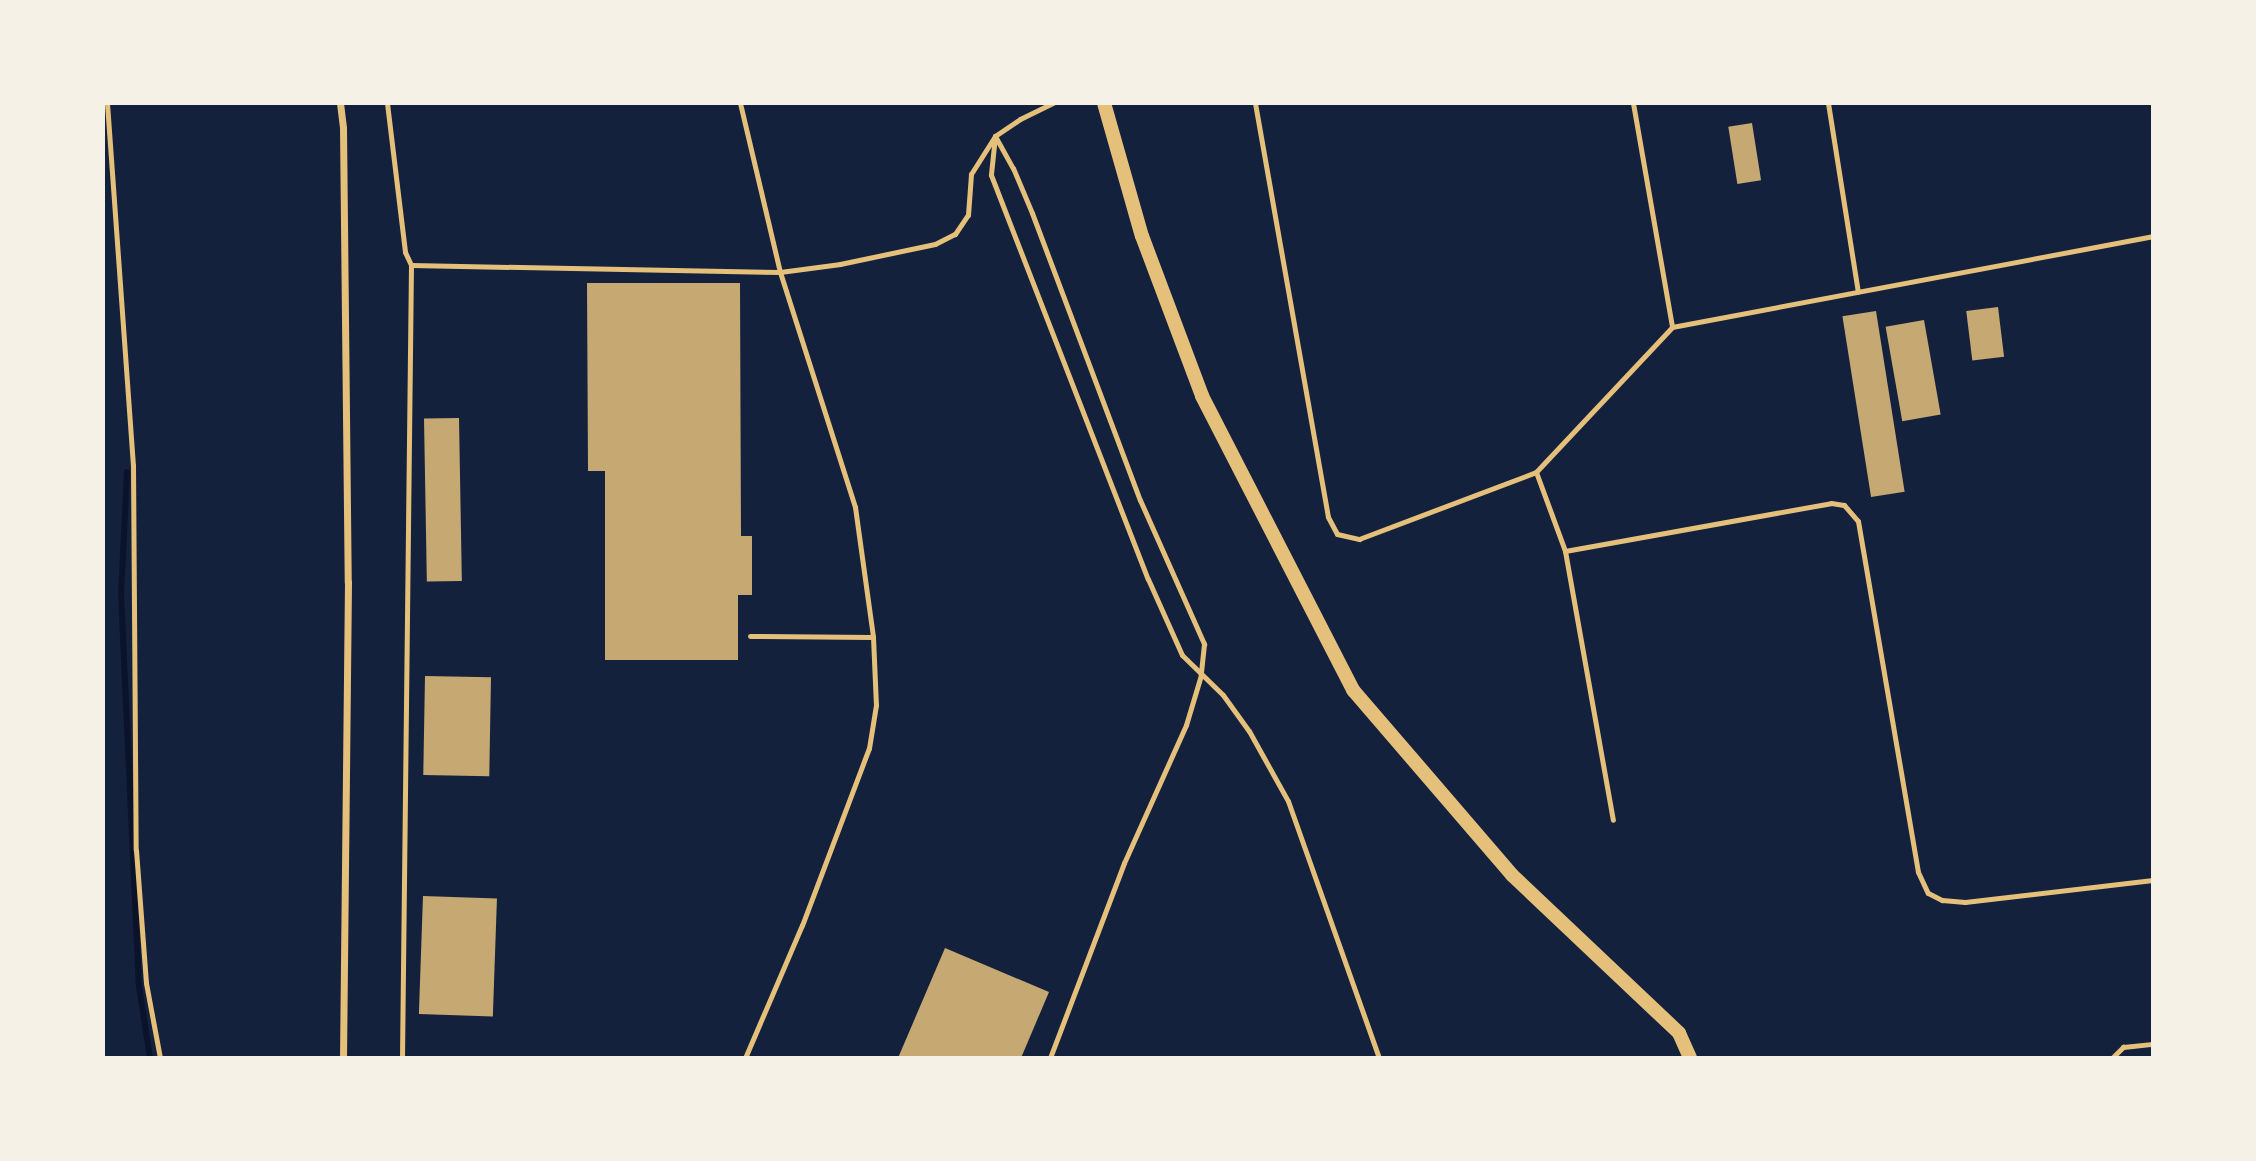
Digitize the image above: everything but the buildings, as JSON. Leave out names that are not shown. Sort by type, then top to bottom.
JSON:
[{"type":"main road","points":[[1104,103],[1142,236],[1202,396],[1353,690],[1512,875],[1679,1033],[1690,1058]]},
{"type":"street","points":[[340,103],[343,142],[348,568],[343,1058]]},
{"type":"lane","points":[[107,103],[132,465],[136,850],[146,983],[160,1058]]},
{"type":"lane","points":[[387,103],[405,252],[411,265],[402,1058]]},
{"type":"lane","points":[[740,103],[780,272],[855,507],[873,637],[876,705],[869,748],[802,925],[745,1058]]},
{"type":"lane","points":[[411,265],[780,272],[840,264],[935,244],[955,234],[968,215],[971,174],[995,136],[1020,119],[1053,103]]},
{"type":"lane","points":[[1255,103],[1328,517],[1337,534],[1359,539],[1535,472],[1672,327],[2153,236]]},
{"type":"lane","points":[[1633,103],[1672,327]]},
{"type":"lane","points":[[1828,103],[1858,292]]},
{"type":"lane","points":[[995,136],[1023,190],[1140,500],[1204,644],[1201,675],[1186,725],[1124,863],[1050,1058]]},
{"type":"lane","points":[[995,136],[991,174],[1148,579],[1182,655],[1223,695],[1249,731],[1288,801],[1379,1058]]},
{"type":"lane","points":[[1535,472],[1565,551],[1613,820]]},
{"type":"lane","points":[[1565,551],[1831,503],[1844,506],[1857,521],[1918,872],[1928,893],[1942,900],[1965,902],[2153,880]]},
{"type":"lane","points":[[750,636],[873,637]]},
{"type":"lane","points":[[2112,1058],[2123,1047],[2153,1044]]},
{"type":"waterway","points":[[127,472],[121,593],[139,986],[150,1058]]}]
